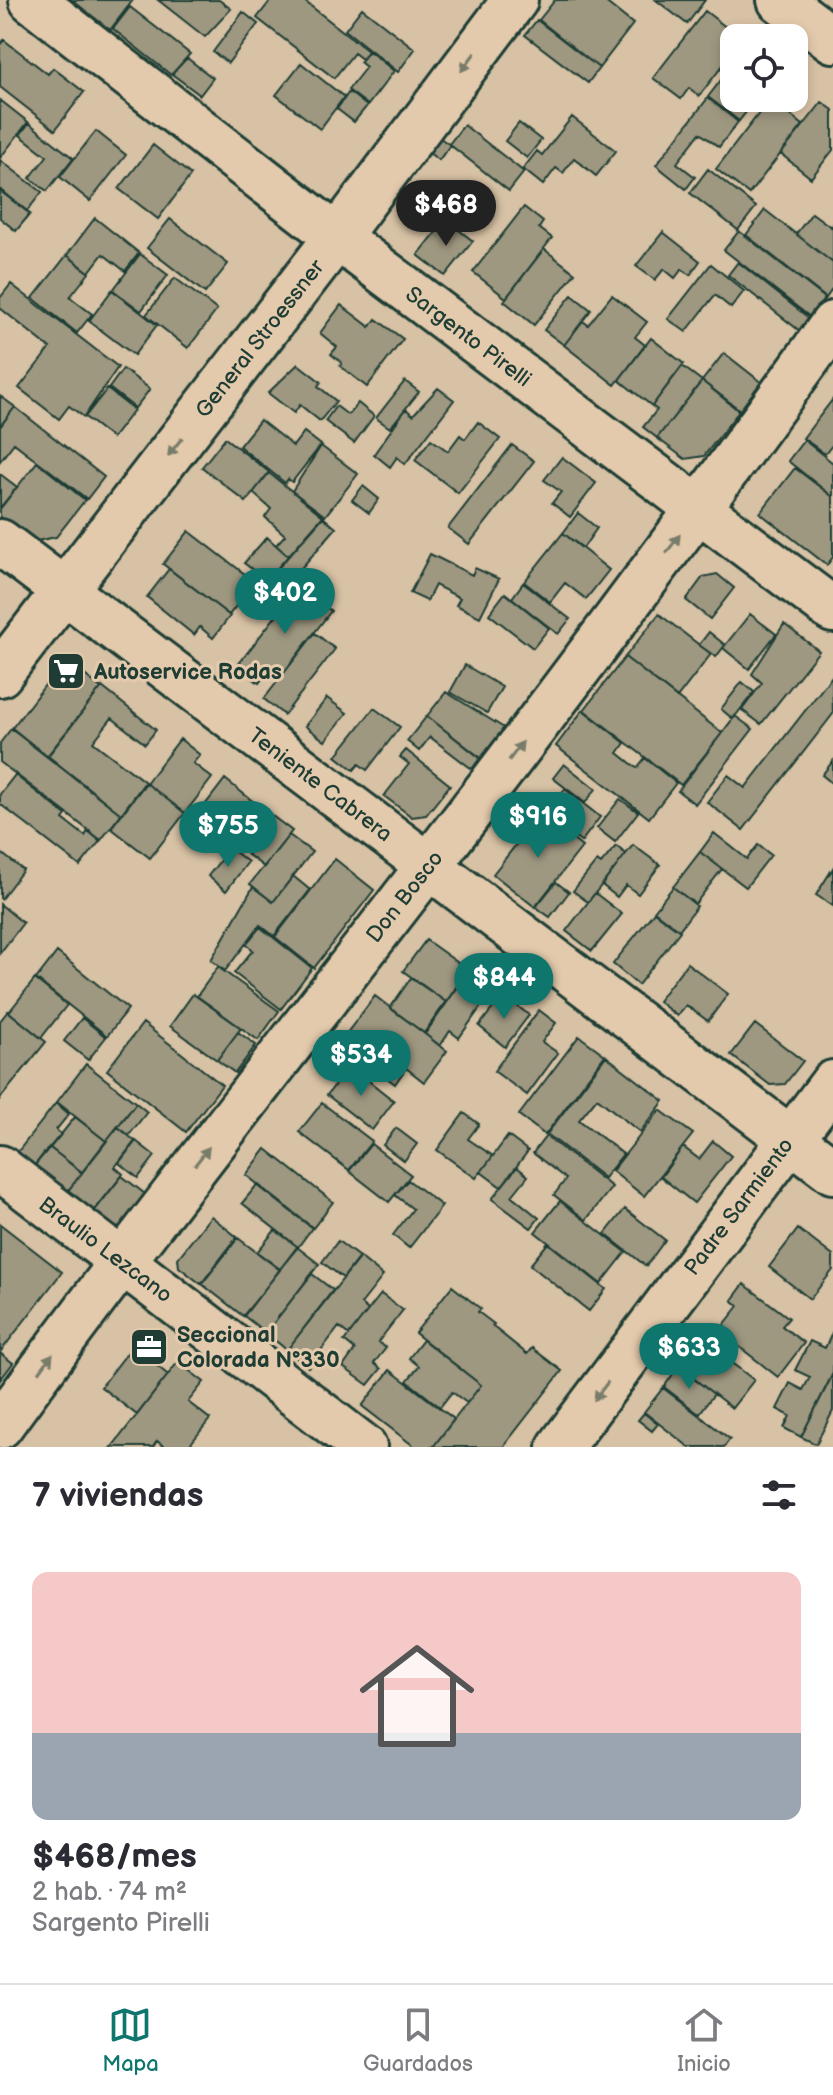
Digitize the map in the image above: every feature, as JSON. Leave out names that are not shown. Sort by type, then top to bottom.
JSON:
[{"type":"street","name":"Sargento Pirelli","points":[[32,0],[337,237],[833,610]]},
{"type":"street","name":"General Stroessner","points":[[0,674],[337,237],[515,0]]},
{"type":"street","points":[[780,0],[833,40]]},
{"type":"street","name":"Don Bosco","points":[[0,1426],[121,1260],[429,865],[699,510],[833,324]]},
{"type":"street","name":"Teniente Cabrera","points":[[0,542],[833,1171]]},
{"type":"street","name":"Padre Sarmiento","points":[[560,1447],[790,1136],[833,1083]]},
{"type":"street","name":"Braulio Lezcano","points":[[0,1168],[364,1447]]},
{"type":"building","points":[[72,0],[133,0],[110,30]]},
{"type":"building","points":[[158,0],[219,0],[231,9],[205,37]]},
{"type":"building","points":[[271,0],[303,0],[368,51],[362,59],[354,53],[334,78],[257,18]]},
{"type":"building","points":[[555,0],[603,0],[633,24],[599,68],[539,20]]},
{"type":"building","points":[[656,0],[705,0],[687,24]]},
{"type":"building","points":[[130,7],[190,54],[171,75],[113,29]]},
{"type":"building","points":[[362,8],[415,49],[398,72],[345,30]]},
{"type":"building","points":[[705,11],[722,24],[720,69],[699,96],[689,88],[681,99],[653,78]]},
{"type":"building","points":[[243,12],[258,24],[228,63],[213,52]]},
{"type":"building","points":[[537,20],[599,68],[588,83],[525,35]]},
{"type":"building","points":[[4,40],[48,74],[53,68],[84,92],[55,130],[0,87],[0,45]]},
{"type":"building","points":[[369,51],[394,71],[368,105],[348,90],[366,67],[360,62]]},
{"type":"building","points":[[187,58],[213,78],[200,95],[172,74]]},
{"type":"building","points":[[301,63],[344,97],[320,129],[276,95]]},
{"type":"building","points":[[720,81],[720,106],[708,97]]},
{"type":"building","points":[[349,92],[367,106],[354,122],[337,109]]},
{"type":"building","points":[[708,98],[720,108],[720,112],[726,112],[738,122],[719,147],[700,133],[677,163],[695,177],[686,189],[656,165]]},
{"type":"building","points":[[0,100],[28,122],[0,158]]},
{"type":"building","points":[[822,102],[833,110],[833,150],[811,178],[781,154]]},
{"type":"building","points":[[727,112],[746,112],[739,121]]},
{"type":"building","points":[[760,112],[786,112],[803,125],[749,194],[716,169]]},
{"type":"building","points":[[572,117],[616,151],[596,176],[574,158],[563,173],[556,168],[543,185],[523,169],[537,151],[542,155]]},
{"type":"building","points":[[29,123],[73,158],[47,191],[30,178],[47,156],[20,135]]},
{"type":"building","points":[[519,123],[541,140],[527,158],[505,141]]},
{"type":"building","points":[[464,125],[524,172],[509,191],[449,144]]},
{"type":"building","points":[[96,131],[126,155],[90,201],[60,177]]},
{"type":"building","points":[[440,138],[450,145],[439,160],[429,153]]},
{"type":"building","points":[[153,145],[191,175],[158,219],[119,189]]},
{"type":"building","points":[[0,160],[42,192],[27,211],[0,189]]},
{"type":"building","points":[[708,169],[756,207],[738,230],[690,193]]},
{"type":"building","points":[[0,191],[30,214],[16,231],[0,218]]},
{"type":"building","points":[[524,207],[543,222],[539,228],[552,238],[506,298],[473,272]]},
{"type":"building","points":[[765,210],[833,263],[833,288],[826,298],[746,235]]},
{"type":"building","points":[[812,213],[831,227],[833,224],[833,263],[796,234]]},
{"type":"building","points":[[95,218],[139,253],[125,271],[103,254],[89,272],[67,255]]},
{"type":"building","points":[[170,219],[228,264],[205,293],[147,248]]},
{"type":"building","points":[[446,220],[473,241],[445,276],[418,255]]},
{"type":"building","points":[[739,231],[825,298],[810,317],[724,250]]},
{"type":"building","points":[[663,232],[700,261],[690,275],[682,269],[675,278],[664,269],[655,280],[636,266]]},
{"type":"building","points":[[544,249],[575,273],[534,325],[504,301]]},
{"type":"building","points":[[140,254],[168,275],[141,311],[113,290]]},
{"type":"building","points":[[67,255],[89,273],[70,297],[92,314],[77,333],[33,298]]},
{"type":"building","points":[[738,262],[810,319],[800,331],[728,275]]},
{"type":"building","points":[[711,264],[744,291],[731,308],[715,295],[686,332],[668,319]]},
{"type":"building","points":[[175,278],[217,310],[188,348],[146,315]]},
{"type":"building","points":[[11,284],[118,367],[84,417],[69,406],[59,419],[19,388],[50,348],[0,308],[0,298]]},
{"type":"building","points":[[112,290],[157,325],[134,355],[89,321]]},
{"type":"building","points":[[572,295],[591,310],[564,345],[544,330]]},
{"type":"building","points":[[612,295],[647,322],[635,337],[645,345],[615,385],[564,345],[583,321],[588,325]]},
{"type":"building","points":[[341,305],[370,327],[376,319],[403,339],[367,387],[340,366],[342,363],[331,354],[337,347],[320,333]]},
{"type":"building","points":[[651,338],[684,364],[652,406],[619,380]]},
{"type":"building","points":[[724,353],[761,382],[740,410],[702,381]]},
{"type":"building","points":[[298,364],[321,382],[318,386],[336,401],[320,421],[300,405],[294,413],[268,393]]},
{"type":"building","points":[[682,366],[702,381],[657,438],[643,427],[657,410],[652,406]]},
{"type":"building","points":[[123,369],[150,389],[135,408],[109,388]]},
{"type":"building","points":[[405,381],[419,392],[390,428],[376,418]]},
{"type":"building","points":[[702,381],[739,411],[704,456],[685,459],[657,438]]},
{"type":"building","points":[[438,388],[454,400],[405,464],[397,457],[390,467],[374,454],[406,409],[413,415]]},
{"type":"building","points":[[107,389],[134,410],[112,438],[85,417]]},
{"type":"building","points":[[0,396],[15,407],[0,426]]},
{"type":"building","points":[[833,399],[833,444],[825,454],[803,438]]},
{"type":"building","points":[[358,403],[374,416],[354,443],[325,421],[336,406],[348,415]]},
{"type":"building","points":[[15,407],[104,477],[87,499],[14,443],[0,461],[0,427]]},
{"type":"building","points":[[260,420],[293,446],[304,432],[321,445],[292,482],[288,479],[285,483],[239,446]]},
{"type":"building","points":[[478,422],[500,439],[458,493],[415,460],[431,439],[448,451],[460,435],[465,439]]},
{"type":"building","points":[[225,438],[269,472],[246,502],[202,467]]},
{"type":"building","points":[[804,440],[833,463],[833,497],[788,461]]},
{"type":"building","points":[[512,445],[534,461],[469,544],[448,528]]},
{"type":"building","points":[[321,446],[358,474],[325,516],[292,491]]},
{"type":"building","points":[[562,457],[596,483],[570,517],[552,503],[561,492],[544,480]]},
{"type":"building","points":[[37,462],[85,500],[56,537],[27,543],[0,522],[0,509]]},
{"type":"building","points":[[795,468],[833,497],[833,557],[827,565],[760,513]]},
{"type":"building","points":[[269,473],[323,516],[288,556],[276,545],[285,535],[265,517],[271,509],[253,493]]},
{"type":"building","points":[[0,474],[17,487],[0,508]]},
{"type":"building","points":[[363,486],[379,499],[369,513],[352,500]]},
{"type":"building","points":[[578,513],[597,528],[583,548],[563,533]]},
{"type":"building","points":[[323,517],[336,528],[284,588],[271,576]]},
{"type":"building","points":[[189,531],[255,582],[229,615],[163,564]]},
{"type":"building","points":[[563,533],[609,570],[586,599],[565,583],[550,602],[524,582]]},
{"type":"building","points":[[267,537],[288,556],[262,586],[249,575],[253,570],[244,563]]},
{"type":"building","points":[[430,554],[472,575],[475,568],[499,579],[480,617],[456,605],[460,598],[435,585],[427,601],[410,593]]},
{"type":"building","points":[[169,569],[230,616],[213,638],[200,627],[194,635],[147,597]]},
{"type":"building","points":[[717,574],[734,588],[710,619],[686,600],[703,577]]},
{"type":"building","points":[[523,583],[570,619],[558,634],[512,598]]},
{"type":"building","points":[[299,586],[331,611],[281,676],[270,668],[259,683],[237,666]]},
{"type":"building","points":[[505,593],[549,628],[533,648],[489,614]]},
{"type":"building","points":[[659,614],[711,654],[677,698],[625,657]]},
{"type":"building","points":[[750,614],[776,634],[749,669],[723,648]]},
{"type":"building","points":[[784,624],[819,651],[761,724],[742,710],[762,683],[752,674]]},
{"type":"building","points":[[709,632],[725,645],[716,657],[699,645]]},
{"type":"building","points":[[315,633],[335,649],[284,715],[264,699]]},
{"type":"building","points":[[625,657],[722,733],[681,785],[584,710]]},
{"type":"building","points":[[465,665],[502,687],[487,713],[450,692]]},
{"type":"building","points":[[77,669],[101,688],[47,756],[12,728],[56,671]]},
{"type":"building","points":[[832,676],[833,714],[743,830],[707,802],[728,775],[745,788]]},
{"type":"building","points":[[742,682],[754,692],[733,719],[721,709]]},
{"type":"building","points":[[102,687],[156,730],[145,744],[112,718],[93,742],[145,782],[121,814],[48,756]]},
{"type":"building","points":[[446,692],[504,728],[481,758],[427,716]]},
{"type":"building","points":[[327,698],[347,713],[325,741],[305,726]]},
{"type":"building","points":[[374,708],[400,727],[367,770],[359,764],[354,770],[336,756]]},
{"type":"building","points":[[583,710],[625,743],[618,753],[637,768],[645,758],[676,783],[649,818],[556,746]]},
{"type":"building","points":[[427,716],[480,758],[472,769],[430,737],[419,751],[407,741]]},
{"type":"building","points":[[735,716],[753,729],[695,804],[678,791]]},
{"type":"building","points":[[11,729],[121,814],[101,840],[0,762],[0,743]]},
{"type":"building","points":[[180,739],[200,755],[193,763],[212,778],[185,813],[146,783]]},
{"type":"building","points":[[406,750],[450,785],[426,815],[412,817],[384,796],[409,764],[400,757]]},
{"type":"building","points":[[833,761],[833,784],[822,775]]},
{"type":"building","points":[[564,764],[596,789],[585,803],[553,778]]},
{"type":"building","points":[[15,775],[66,815],[63,819],[85,836],[88,831],[100,841],[80,866],[0,804],[0,794]]},
{"type":"building","points":[[225,779],[260,807],[224,853],[189,826]]},
{"type":"building","points":[[146,783],[185,813],[150,858],[111,828]]},
{"type":"building","points":[[565,789],[600,817],[581,842],[535,806],[544,793],[555,801]]},
{"type":"building","points":[[620,799],[638,812],[615,842],[597,828]]},
{"type":"building","points":[[263,809],[292,831],[264,867],[235,845]]},
{"type":"building","points":[[540,814],[582,847],[535,907],[493,874]]},
{"type":"building","points":[[714,833],[747,859],[758,845],[771,855],[746,887],[700,852]]},
{"type":"building","points":[[289,835],[312,852],[273,902],[250,884]]},
{"type":"building","points":[[633,845],[660,865],[638,894],[626,885],[617,897],[602,885]]},
{"type":"building","points":[[616,846],[626,854],[588,902],[573,891],[597,861],[601,864]]},
{"type":"building","points":[[230,848],[248,862],[226,891],[208,876]]},
{"type":"building","points":[[0,852],[23,870],[1,899],[0,898]]},
{"type":"building","points":[[700,852],[722,869],[695,904],[673,887]]},
{"type":"building","points":[[335,859],[374,890],[314,968],[275,937]]},
{"type":"building","points":[[833,868],[833,906],[816,895]]},
{"type":"building","points":[[293,876],[310,890],[274,936],[260,925],[225,971],[211,960],[253,887],[273,902]]},
{"type":"building","points":[[556,882],[569,892],[550,917],[536,907]]},
{"type":"building","points":[[673,887],[697,906],[679,930],[654,911]]},
{"type":"building","points":[[595,893],[622,914],[592,951],[566,931]]},
{"type":"building","points":[[0,904],[23,923],[0,953]]},
{"type":"building","points":[[654,912],[680,931],[638,985],[613,964]]},
{"type":"building","points":[[260,927],[312,968],[281,1009],[234,973],[253,950],[246,944]]},
{"type":"building","points":[[426,940],[468,970],[446,1002],[403,971]]},
{"type":"building","points":[[57,952],[128,1009],[107,1036],[36,979]]},
{"type":"building","points":[[687,963],[728,994],[708,1021],[686,1005],[677,1016],[658,1001]]},
{"type":"building","points":[[218,967],[279,1011],[258,1040],[197,996]]},
{"type":"building","points":[[469,971],[494,988],[459,1038],[450,1031],[440,1046],[425,1034]]},
{"type":"building","points":[[411,978],[446,1002],[424,1033],[390,1008]]},
{"type":"building","points":[[35,979],[67,1005],[41,1038],[9,1012]]},
{"type":"building","points":[[193,994],[241,1028],[217,1060],[170,1026]]},
{"type":"building","points":[[503,995],[529,1015],[505,1047],[479,1026]]},
{"type":"building","points":[[375,996],[447,1051],[424,1082],[406,1068],[395,1084],[340,1042]]},
{"type":"building","points":[[539,1010],[556,1023],[542,1042],[558,1053],[527,1095],[494,1071]]},
{"type":"building","points":[[8,1011],[46,1042],[0,1099],[0,1021]]},
{"type":"building","points":[[82,1018],[106,1037],[88,1060],[64,1041]]},
{"type":"building","points":[[143,1023],[222,1085],[186,1132],[107,1070]]},
{"type":"building","points":[[755,1024],[803,1061],[785,1084],[770,1085],[731,1055]]},
{"type":"building","points":[[238,1032],[256,1045],[235,1073],[217,1060]]},
{"type":"building","points":[[579,1036],[605,1055],[545,1135],[519,1115]]},
{"type":"building","points":[[606,1056],[664,1101],[640,1132],[597,1098],[579,1120],[623,1154],[604,1178],[547,1134]]},
{"type":"building","points":[[86,1064],[136,1103],[106,1141],[57,1102]]},
{"type":"building","points":[[350,1066],[394,1101],[372,1130],[327,1095]]},
{"type":"building","points":[[56,1103],[69,1114],[56,1130],[61,1134],[30,1171],[13,1158]]},
{"type":"building","points":[[136,1103],[147,1112],[129,1135],[118,1127]]},
{"type":"building","points":[[322,1103],[372,1141],[349,1170],[299,1132]]},
{"type":"building","points":[[660,1110],[693,1134],[644,1196],[612,1171]]},
{"type":"building","points":[[464,1113],[479,1124],[468,1139],[493,1156],[476,1178],[437,1150]]},
{"type":"building","points":[[75,1117],[106,1141],[82,1172],[50,1148]]},
{"type":"building","points":[[118,1127],[135,1141],[115,1167],[123,1174],[89,1217],[63,1197]]},
{"type":"building","points":[[396,1128],[417,1144],[404,1161],[383,1145]]},
{"type":"building","points":[[508,1136],[528,1151],[501,1187],[481,1172]]},
{"type":"building","points":[[546,1136],[612,1187],[586,1220],[554,1195],[566,1179],[533,1153]]},
{"type":"building","points":[[136,1141],[155,1156],[138,1178],[119,1163]]},
{"type":"building","points":[[713,1141],[731,1156],[694,1203],[661,1177],[683,1147],[699,1159]]},
{"type":"building","points":[[371,1144],[411,1175],[389,1202],[349,1171]]},
{"type":"building","points":[[49,1147],[82,1173],[63,1197],[30,1171]]},
{"type":"building","points":[[266,1149],[333,1202],[313,1228],[246,1175]]},
{"type":"building","points":[[517,1167],[528,1176],[512,1196],[539,1218],[531,1228],[492,1199]]},
{"type":"building","points":[[122,1176],[145,1194],[120,1227],[107,1230],[90,1217]]},
{"type":"building","points":[[408,1180],[442,1206],[409,1248],[393,1235],[413,1209],[395,1195]]},
{"type":"building","points":[[257,1185],[312,1228],[298,1247],[242,1203]]},
{"type":"building","points":[[560,1201],[626,1252],[601,1284],[535,1232]]},
{"type":"building","points":[[625,1209],[665,1240],[646,1266],[605,1234]]},
{"type":"building","points":[[211,1216],[237,1237],[201,1284],[179,1267],[178,1258]]},
{"type":"building","points":[[0,1224],[62,1272],[1,1351],[0,1350]]},
{"type":"building","points":[[798,1229],[833,1256],[833,1270],[810,1299],[769,1267]]},
{"type":"building","points":[[275,1230],[298,1247],[280,1269],[257,1252]]},
{"type":"building","points":[[238,1238],[280,1270],[243,1316],[202,1284]]},
{"type":"building","points":[[338,1241],[359,1257],[343,1278],[322,1262]]},
{"type":"building","points":[[548,1243],[606,1289],[589,1311],[530,1265]]},
{"type":"building","points":[[297,1247],[319,1264],[266,1333],[244,1316]]},
{"type":"building","points":[[360,1257],[383,1276],[361,1304],[368,1310],[349,1335],[339,1327],[308,1367],[287,1350]]},
{"type":"building","points":[[312,1274],[333,1290],[287,1350],[266,1333]]},
{"type":"building","points":[[744,1284],[789,1318],[782,1326],[804,1343],[778,1377],[719,1331],[739,1306],[732,1300]]},
{"type":"building","points":[[452,1286],[481,1309],[478,1312],[494,1324],[492,1326],[527,1354],[532,1348],[562,1371],[503,1447],[433,1447],[481,1385],[415,1333]]},
{"type":"building","points":[[381,1294],[403,1310],[378,1342],[386,1348],[374,1363],[381,1369],[368,1385],[343,1367],[355,1350],[344,1341]]},
{"type":"building","points":[[833,1331],[833,1373],[801,1437],[784,1428],[790,1416],[777,1409],[790,1383],[803,1390],[810,1377],[795,1370],[810,1341],[825,1348]]},
{"type":"building","points":[[138,1339],[161,1357],[155,1364],[168,1375],[137,1415],[101,1387]]},
{"type":"building","points":[[700,1339],[754,1380],[732,1408],[679,1367]]},
{"type":"building","points":[[423,1340],[481,1385],[467,1403],[452,1392],[440,1407],[407,1381],[419,1366],[409,1358]]},
{"type":"building","points":[[0,1353],[13,1363],[0,1380]]},
{"type":"building","points":[[178,1362],[204,1382],[188,1402],[210,1419],[188,1447],[165,1447],[157,1441],[153,1447],[112,1447]]},
{"type":"building","points":[[678,1367],[714,1394],[699,1414],[664,1387]]},
{"type":"building","points":[[390,1370],[454,1419],[433,1447],[415,1447],[362,1406]]},
{"type":"building","points":[[833,1374],[833,1411],[816,1444],[801,1437]]},
{"type":"building","points":[[663,1388],[730,1439],[724,1447],[689,1447],[644,1412]]},
{"type":"building","points":[[644,1413],[658,1424],[652,1431],[638,1420]]},
{"type":"place","name":"Autoservice Rodas","points":[[66,671]]},
{"type":"place","name":"Seccional Colorada N°330","points":[[149,1347]]}]
